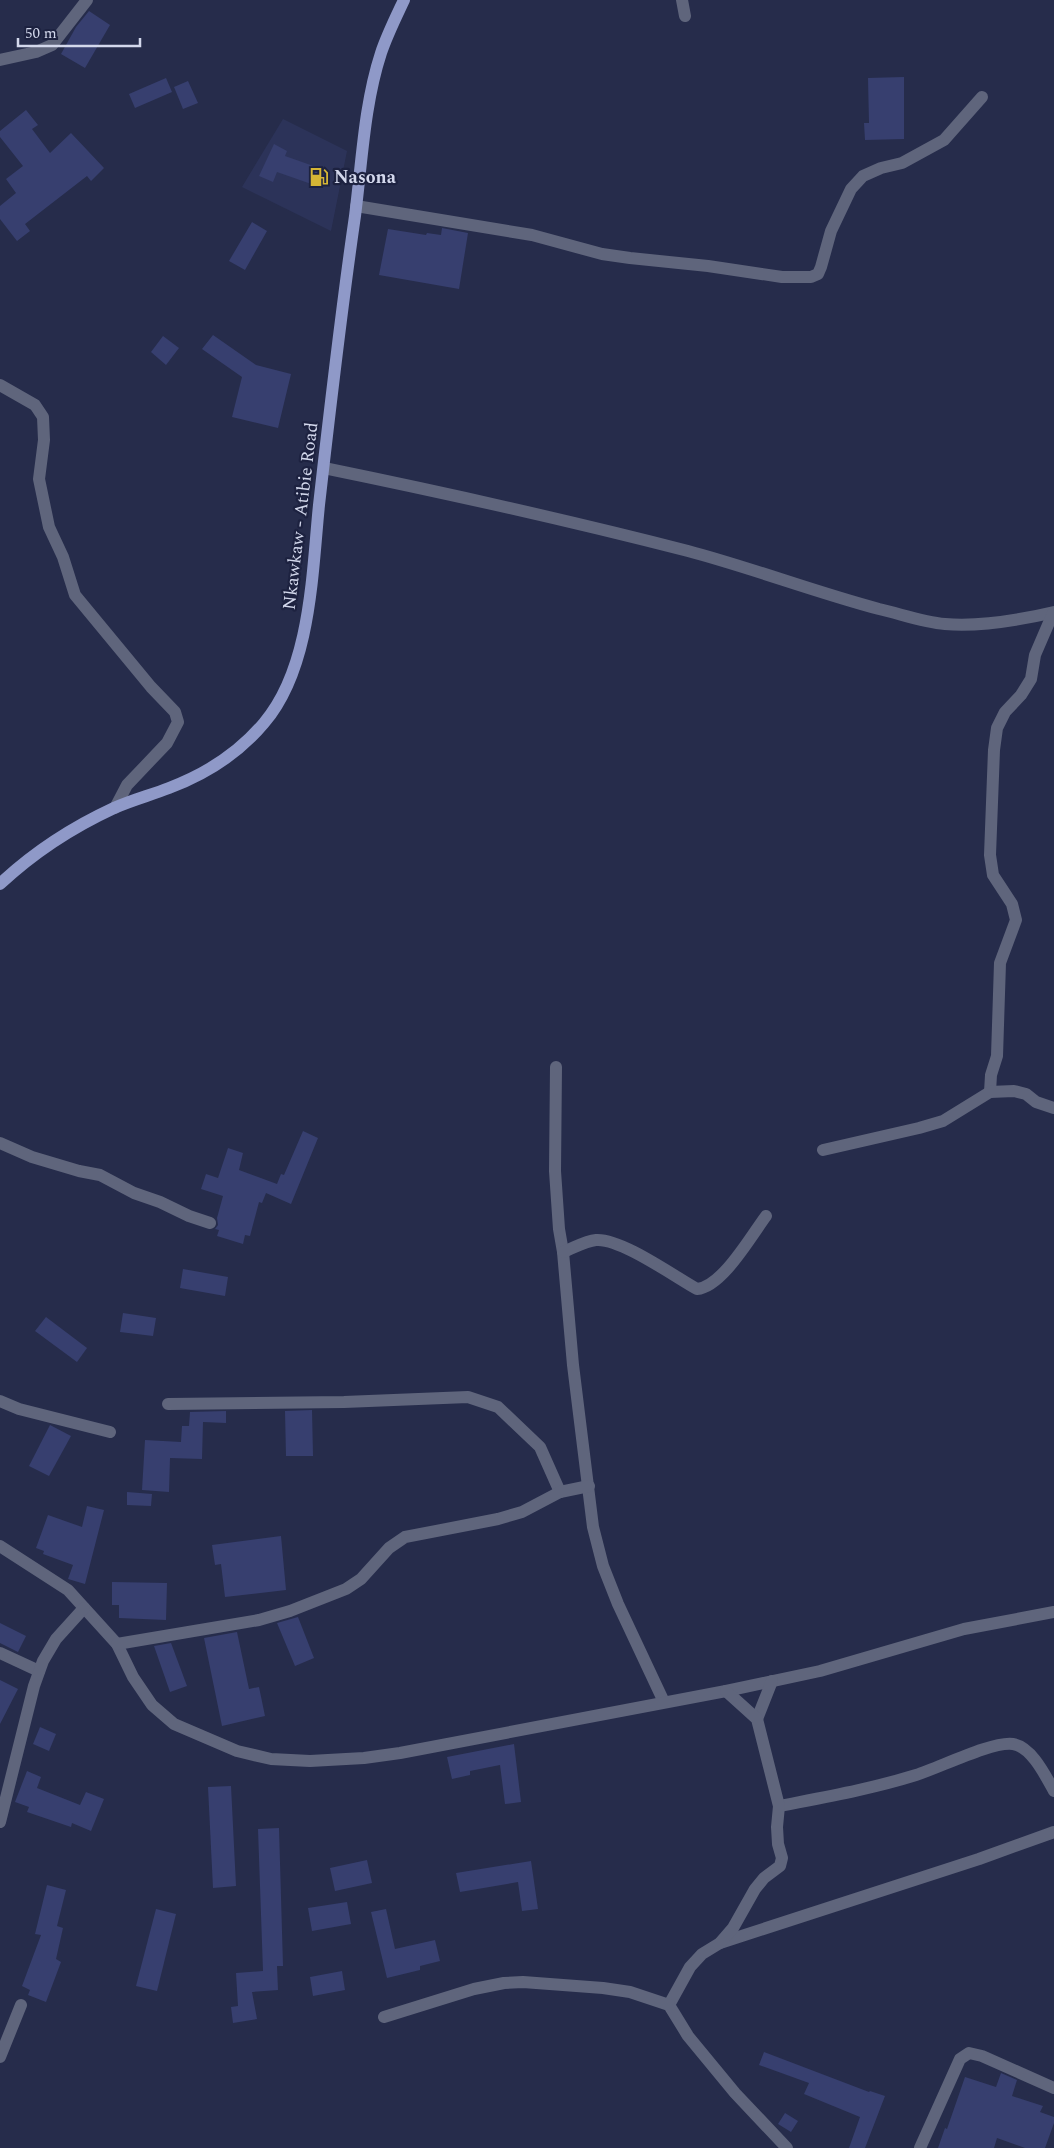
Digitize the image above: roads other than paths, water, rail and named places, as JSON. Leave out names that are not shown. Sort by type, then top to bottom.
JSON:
[{"type":"main road","name":"Nkawkaw - Atibie Road","points":[[0,884],[68,832],[115,808],[172,787],[225,760],[265,722],[284,696],[295,669],[311,586],[364,136],[374,78],[389,33],[404,0]]},
{"type":"street","points":[[0,60],[36,52],[52,45],[87,0]]},
{"type":"street","points":[[682,0],[685,16]]},
{"type":"street","points":[[356,206],[532,235],[620,257],[708,266],[782,277],[811,277],[818,274],[822,267],[831,231],[851,188],[863,176],[902,162],[944,140],[982,97]]},
{"type":"street","points":[[0,385],[34,405],[43,417],[44,440],[39,478],[49,527],[63,557],[75,595],[151,687],[175,712],[178,722],[167,743],[127,786],[115,808]]},
{"type":"street","points":[[324,468],[436,491],[624,535],[721,560],[847,600],[922,620],[945,624],[980,624],[1053,613]]},
{"type":"street","points":[[990,1092],[991,1075],[996,1056],[1000,963],[1016,920],[1012,904],[993,875],[990,854],[994,750],[997,728],[1005,712],[1021,695],[1030,679],[1036,654],[1053,613]]},
{"type":"street","points":[[556,1067],[555,1171],[559,1229],[563,1252],[573,1365],[593,1526],[603,1566],[618,1604],[664,1702]]},
{"type":"street","points":[[823,1150],[943,1121],[990,1092],[1014,1091],[1026,1094],[1036,1102],[1054,1108]]},
{"type":"street","points":[[0,1143],[32,1157],[79,1171],[100,1175],[134,1193],[210,1223]]},
{"type":"street","points":[[563,1252],[597,1240],[615,1244],[647,1259],[697,1290],[706,1288],[716,1281],[766,1216]]},
{"type":"street","points":[[168,1404],[344,1402],[468,1397],[498,1407],[540,1447],[560,1492]]},
{"type":"street","points":[[0,1401],[19,1408],[110,1432]]},
{"type":"street","points":[[117,1644],[259,1620],[290,1611],[346,1589],[361,1579],[389,1548],[405,1537],[498,1519],[522,1512],[560,1492],[589,1486]]},
{"type":"street","points":[[0,1546],[68,1590],[117,1644],[133,1677],[152,1705],[174,1724],[237,1751],[271,1759],[310,1761],[364,1758],[400,1753],[726,1691],[820,1671],[964,1629],[1054,1612]]},
{"type":"street","points":[[0,1822],[39,1671],[56,1639],[84,1608]]},
{"type":"street","points":[[0,1653],[39,1671]]},
{"type":"street","points":[[757,1719],[772,1681]]},
{"type":"street","points":[[720,1943],[733,1928],[755,1889],[764,1878],[780,1866],[782,1858],[776,1827],[779,1806],[757,1719],[726,1691]]},
{"type":"street","points":[[779,1806],[843,1794],[916,1775],[999,1745],[1014,1744],[1025,1750],[1040,1765],[1054,1792]]},
{"type":"street","points":[[668,2005],[690,1967],[702,1954],[720,1943],[979,1859],[1054,1832]]},
{"type":"street","points":[[384,2017],[474,1989],[504,1983],[523,1982],[630,1992],[668,2005],[688,2036],[735,2093],[786,2148]]},
{"type":"street","points":[[0,2057],[21,2006]]},
{"type":"street","points":[[920,2148],[960,2058],[969,2053],[982,2056],[1054,2088]]},
{"type":"place","name":"Nasona","points":[[319,177]]}]
